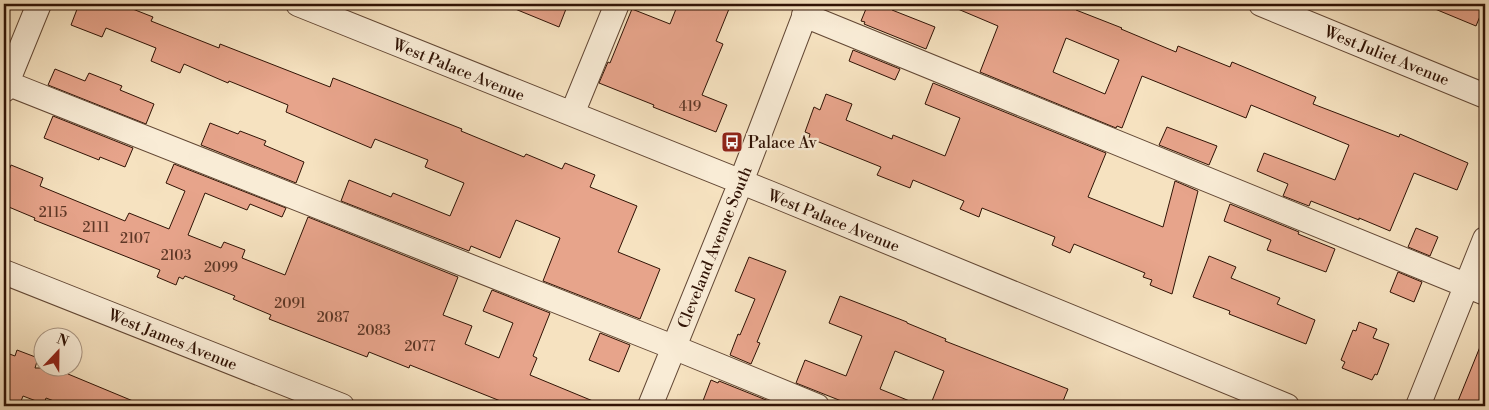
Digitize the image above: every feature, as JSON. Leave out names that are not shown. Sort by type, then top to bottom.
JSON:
[{"type":"street","points":[[38,4],[5,85],[673,347],[817,406]]},
{"type":"street","name":"West Palace Avenue","points":[[298,4],[741,182],[1286,406]]},
{"type":"street","points":[[572,114],[617,4]]},
{"type":"street","name":"West Juliet Avenue","points":[[1261,4],[1485,96]]},
{"type":"street","points":[[807,10],[1476,289]]},
{"type":"street","name":"Cleveland Avenue South","points":[[650,406],[741,182],[807,10]]},
{"type":"street","points":[[1418,406],[1476,289],[1485,240]]},
{"type":"street","name":"West James Avenue","points":[[4,272],[342,406]]},
{"type":"building","points":[[79,4],[120,4],[153,17],[151,21],[219,48],[220,44],[330,87],[333,78],[462,129],[461,131],[524,157],[526,154],[562,169],[565,163],[595,175],[590,187],[637,206],[618,252],[660,269],[640,319],[543,281],[560,238],[516,220],[500,258],[471,246],[469,251],[341,201],[349,180],[391,197],[393,193],[450,216],[464,183],[425,167],[428,160],[375,139],[371,148],[286,112],[288,105],[229,81],[228,83],[184,64],[180,73],[151,61],[156,48],[106,28],[102,37],[71,25]]},
{"type":"building","points":[[503,4],[554,4],[566,9],[559,27]]},
{"type":"building","points":[[678,4],[731,4],[716,41],[723,44],[702,95],[727,105],[716,132],[599,83],[608,62],[610,63],[632,9],[670,24]]},
{"type":"building","points":[[868,4],[894,4],[892,10],[935,27],[926,49],[864,24],[865,22],[861,21]]},
{"type":"building","points":[[946,4],[1078,4],[1076,10],[1176,52],[1178,46],[1230,67],[1232,62],[1316,97],[1313,104],[1399,137],[1400,134],[1468,163],[1457,190],[1414,173],[1390,231],[1311,201],[1309,206],[1283,196],[1288,184],[1257,171],[1264,153],[1335,180],[1349,145],[1251,105],[1246,118],[1142,76],[1122,128],[1117,126],[1116,128],[980,72],[998,26]],"holes":[[[1066,38],[1119,60],[1105,94],[1053,72]]]},
{"type":"building","points":[[1423,4],[1485,4],[1476,26]]},
{"type":"building","points":[[853,50],[900,69],[895,80],[849,61]]},
{"type":"building","points":[[55,69],[85,81],[89,73],[122,86],[120,90],[154,104],[146,124],[48,85]]},
{"type":"building","points":[[933,83],[1106,153],[1088,197],[1163,227],[1175,181],[1198,191],[1172,294],[1150,285],[1152,280],[1143,277],[1145,273],[1074,244],[1070,253],[1052,245],[1055,237],[982,208],[979,217],[960,209],[964,201],[913,180],[910,188],[877,175],[881,167],[809,138],[810,134],[805,132],[814,107],[820,110],[826,94],[852,104],[846,120],[892,139],[893,135],[945,156],[960,118],[925,104]]},
{"type":"building","points":[[53,116],[133,148],[125,167],[100,157],[99,160],[44,138]]},
{"type":"building","points":[[210,123],[238,134],[240,131],[266,141],[264,145],[304,162],[296,183],[201,145]]},
{"type":"building","points":[[1167,127],[1217,146],[1209,165],[1159,145]]},
{"type":"building","points":[[174,164],[286,208],[282,217],[250,204],[247,210],[205,193],[188,235],[221,248],[224,242],[245,250],[242,258],[285,275],[308,217],[458,277],[443,315],[472,326],[465,344],[499,358],[513,323],[483,311],[492,290],[550,313],[533,356],[537,358],[530,375],[605,406],[513,406],[410,365],[409,368],[369,352],[367,357],[269,319],[271,315],[233,299],[235,296],[185,276],[183,279],[179,277],[176,285],[157,277],[160,270],[34,220],[35,218],[4,205],[4,184],[11,165],[43,178],[40,186],[125,221],[129,213],[169,229],[185,191],[166,183]]},
{"type":"building","points":[[1230,204],[1335,249],[1326,272],[1267,250],[1271,240],[1224,221]]},
{"type":"building","points":[[1416,228],[1438,237],[1430,256],[1408,247]]},
{"type":"building","points":[[1209,256],[1236,267],[1231,278],[1280,298],[1277,304],[1315,320],[1306,344],[1229,314],[1230,311],[1193,297]]},
{"type":"building","points":[[749,257],[786,271],[757,342],[760,343],[751,364],[730,355],[755,299],[735,291]]},
{"type":"building","points":[[1398,272],[1422,282],[1414,302],[1390,292]]},
{"type":"building","points":[[840,296],[907,322],[946,339],[945,341],[1068,389],[1061,406],[930,406],[944,371],[895,351],[880,389],[922,406],[854,406],[796,383],[805,360],[846,376],[862,336],[829,323]]},
{"type":"building","points":[[1359,322],[1377,329],[1373,338],[1389,344],[1377,375],[1375,374],[1372,380],[1342,368],[1345,362],[1341,360],[1353,330],[1356,331]]},
{"type":"building","points":[[600,333],[630,345],[619,372],[589,360]]},
{"type":"building","points":[[1484,337],[1485,406],[1456,406]]},
{"type":"building","points":[[17,350],[32,356],[32,378],[78,378],[145,406],[67,406],[46,398],[44,404],[23,396],[19,406],[4,400],[4,352],[15,356]]},
{"type":"building","points":[[711,380],[718,383],[719,381],[781,406],[701,406]]},
{"type":"place","name":"Palace Av","points":[[732,142]]}]
